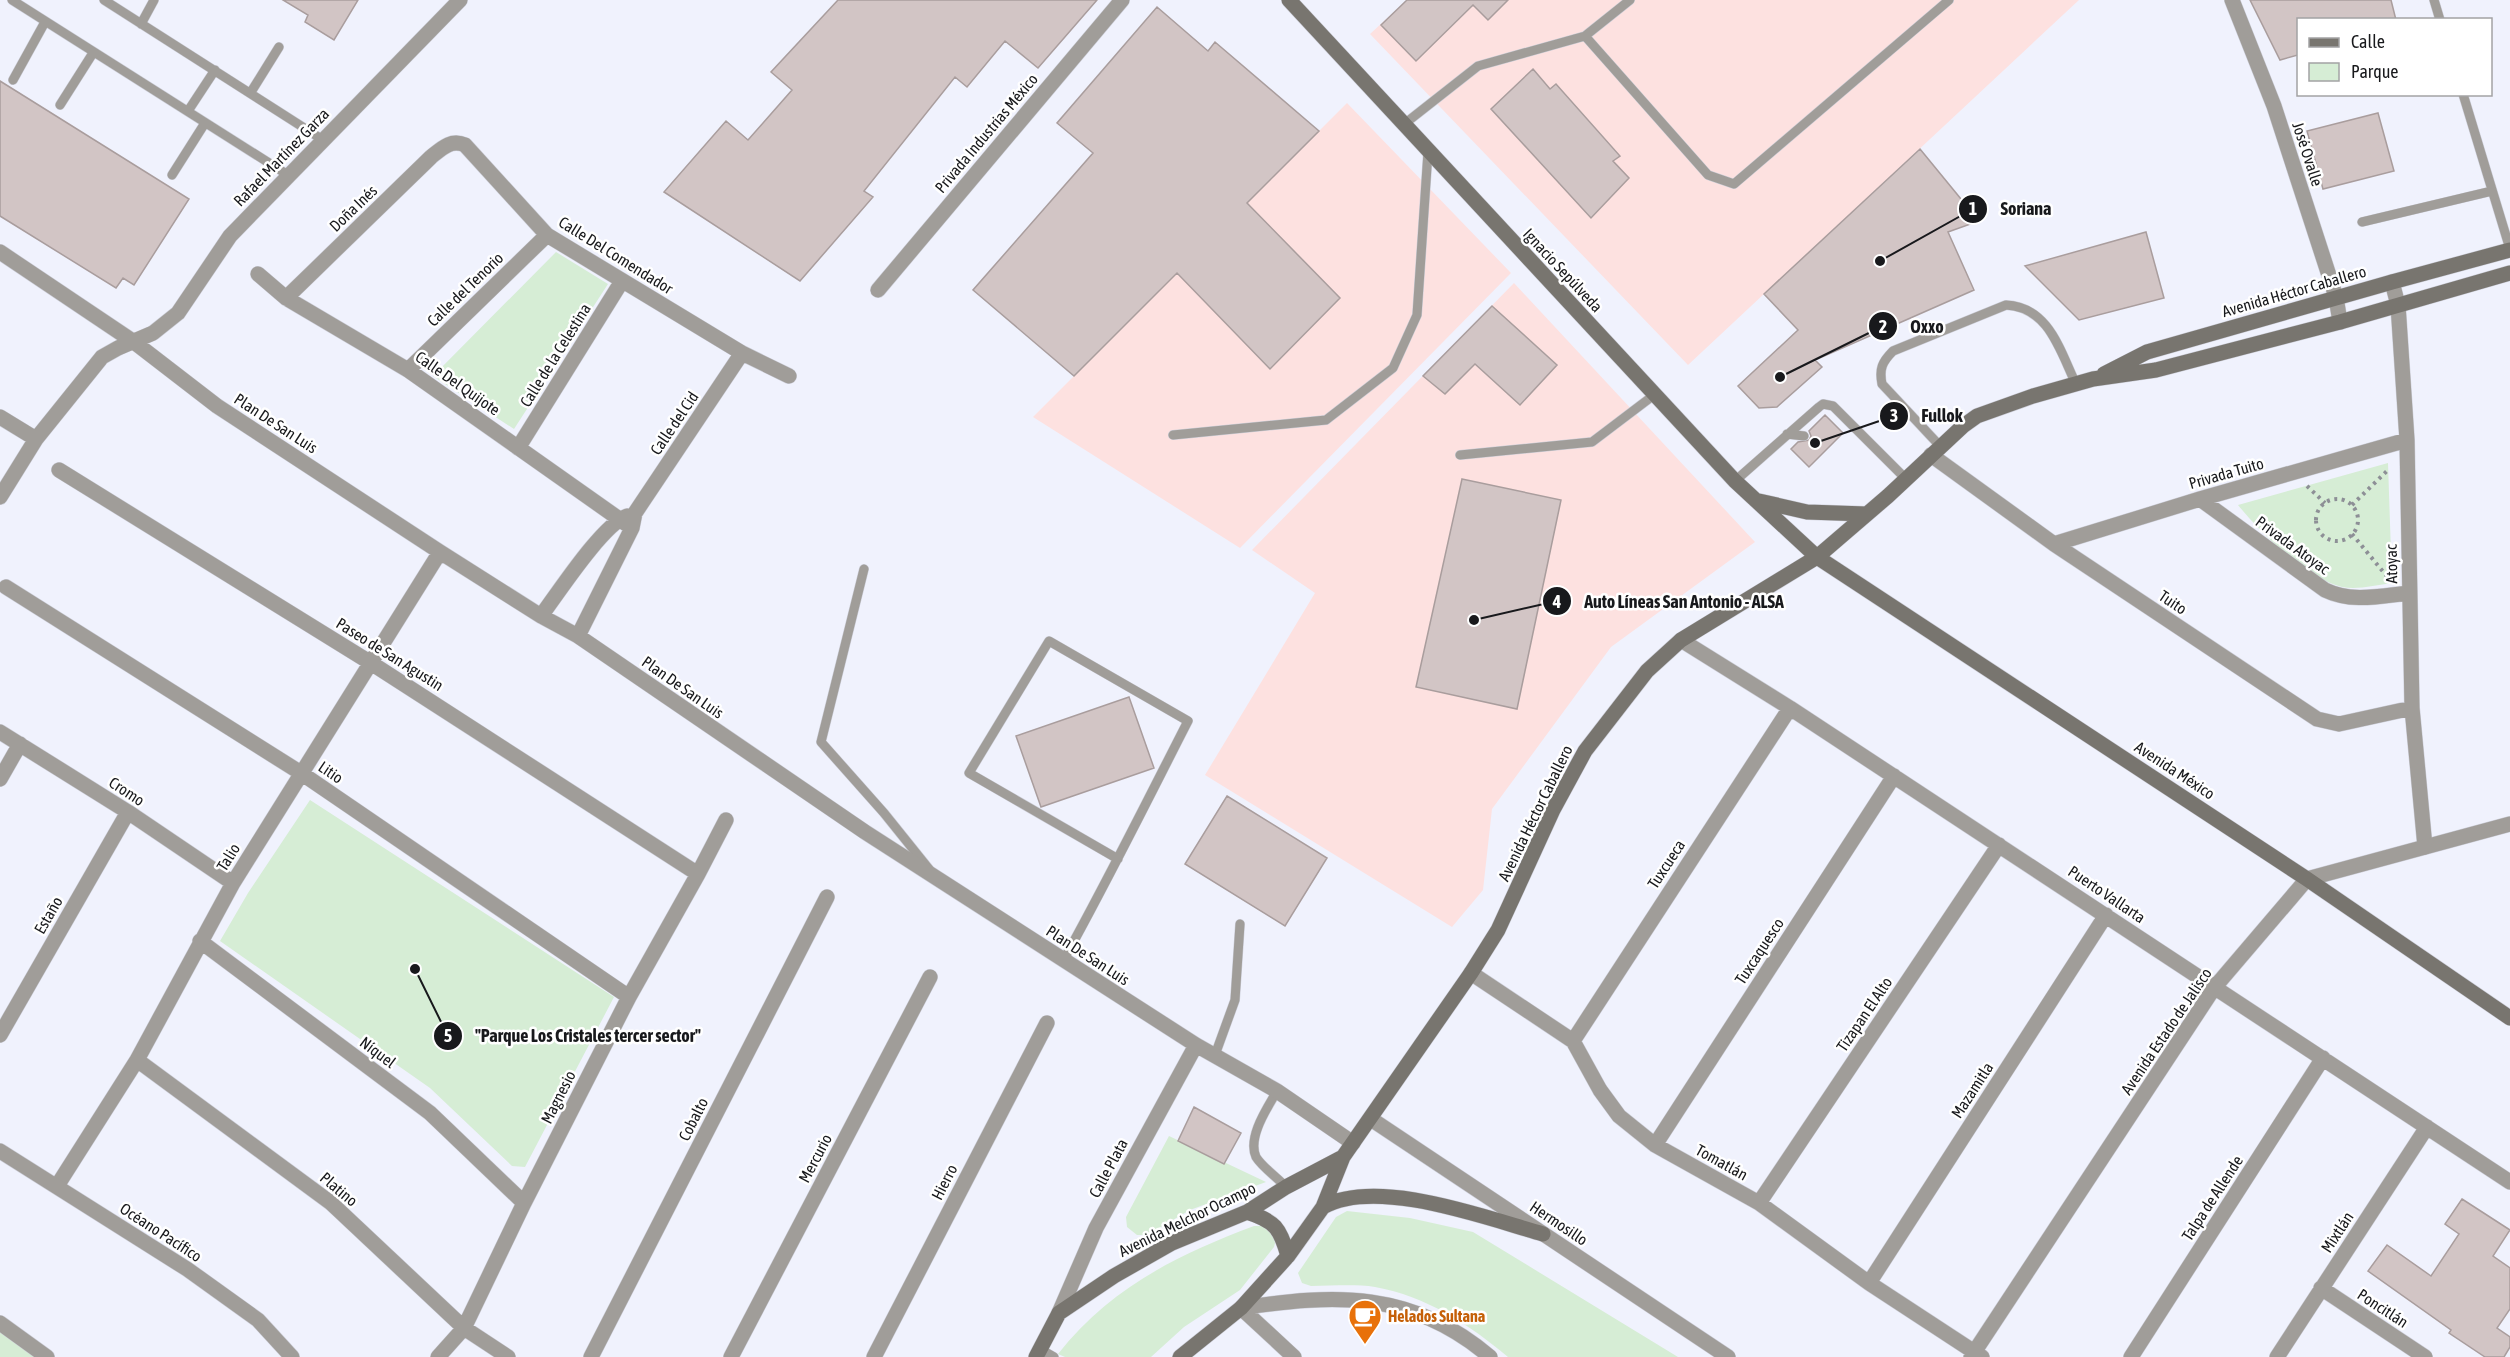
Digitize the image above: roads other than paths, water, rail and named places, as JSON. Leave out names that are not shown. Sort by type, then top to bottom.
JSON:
[{"type":"main road","name":"Ignacio Sepúlveda","points":[[1289,0],[1735,481],[1817,557]]},
{"type":"main road","name":"Avenida Héctor Caballero","points":[[2093,379],[2147,352],[2336,297],[2510,250]]},
{"type":"main road","name":"Avenida Héctor Caballero","points":[[1343,1157],[1471,974],[1498,930],[1553,810],[1585,751],[1647,671],[1682,640],[1817,557],[1962,426],[1977,416],[2005,405],[2093,379],[2156,370],[2340,322],[2510,273]]},
{"type":"main road","points":[[1754,500],[1807,512],[1866,514]]},
{"type":"main road","name":"Avenida México","points":[[1817,557],[2307,879],[2510,1018]]},
{"type":"main road","points":[[1180,1357],[1241,1308],[1288,1256],[1323,1207],[1343,1157]]},
{"type":"main road","name":"Avenida Melchor Ocampo","points":[[1038,1353],[1059,1313],[1114,1276],[1172,1242],[1248,1212],[1286,1187],[1343,1157]]},
{"type":"main road","points":[[1323,1207],[1333,1201],[1357,1197],[1396,1197],[1464,1212],[1543,1234]]},
{"type":"main road","points":[[1248,1212],[1268,1218],[1279,1230],[1288,1256]]},
{"type":"street","name":"Rafael Martínez Garza","points":[[0,497],[36,439],[102,357],[153,333],[178,313],[230,236],[460,0]]},
{"type":"street","name":"Privada Industrias México","points":[[878,290],[1122,0]]},
{"type":"street","name":"José Ovalle","points":[[2232,0],[2274,106],[2336,297],[2340,322]]},
{"type":"street","name":"Calle Del Comendador","points":[[446,145],[456,142],[465,145],[547,235],[742,354],[789,376]]},
{"type":"street","name":"Doña Inés","points":[[286,298],[446,145]]},
{"type":"street","name":"Calle del Tenorio","points":[[408,370],[547,235]]},
{"type":"street","name":"Plan De San Luis","points":[[0,252],[134,342],[217,406],[440,552],[541,616],[578,636],[756,759],[1063,961],[1196,1045],[1276,1091],[1353,1143]]},
{"type":"street","name":"Calle Del Quijote","points":[[258,274],[286,298],[408,370],[618,519]]},
{"type":"street","name":"Calle de la Celestina","points":[[518,448],[622,281]]},
{"type":"street","name":"Atoyac","points":[[2392,282],[2398,305],[2407,440],[2412,708],[2425,847]]},
{"type":"street","name":"Calle del Cid","points":[[578,636],[634,520],[742,354]]},
{"type":"street","points":[[0,417],[36,439]]},
{"type":"street","name":"Privada Tuito","points":[[2054,544],[2200,499],[2407,440]]},
{"type":"street","name":"Tuito","points":[[1935,451],[2054,544],[2317,719],[2338,724],[2412,708]]},
{"type":"street","name":"Paseo de San Agustin","points":[[59,470],[371,663],[698,874]]},
{"type":"street","name":"Privada Atoyac","points":[[2200,499],[2334,595],[2348,598],[2409,593]]},
{"type":"street","points":[[541,616],[597,542],[618,519],[634,520]]},
{"type":"street","name":"Talio","points":[[57,1186],[137,1060],[233,882],[440,552]]},
{"type":"street","name":"Litio","points":[[6,587],[301,773],[629,997]]},
{"type":"street","name":"Puerto Vallarta","points":[[1682,640],[1894,776],[2510,1182]]},
{"type":"street","name":"Tuxcueca","points":[[1573,1041],[1790,708]]},
{"type":"street","name":"Cromo","points":[[0,732],[128,812],[233,882]]},
{"type":"street","points":[[0,779],[20,744]]},
{"type":"street","name":"Tuxcaquesco","points":[[1655,1145],[1894,776]]},
{"type":"street","name":"Estaño","points":[[0,1035],[128,812]]},
{"type":"street","name":"Magnesio","points":[[438,1357],[464,1328],[524,1203],[629,997],[726,820]]},
{"type":"street","points":[[2307,879],[2510,824]]},
{"type":"street","name":"Tizapan El Alto","points":[[1759,1203],[1999,845]]},
{"type":"street","name":"Avenida Estado de Jalisco","points":[[1976,1355],[2214,988],[2307,879]]},
{"type":"street","name":"Cobalto","points":[[591,1357],[827,897]]},
{"type":"street","name":"Mazamitla","points":[[1869,1283],[2106,915]]},
{"type":"street","name":"Níquel","points":[[200,941],[430,1113],[524,1203]]},
{"type":"street","name":"Tomatlán","points":[[1471,974],[1573,1041],[1600,1090],[1619,1116],[1655,1145],[1759,1203],[1869,1283],[1976,1355]]},
{"type":"street","name":"Mercurio","points":[[730,1357],[930,976]]},
{"type":"street","name":"Hierro","points":[[874,1357],[1047,1023]]},
{"type":"street","name":"Calle Plata","points":[[1059,1313],[1096,1228],[1196,1045]]},
{"type":"street","name":"Talpa de Allende","points":[[2131,1357],[2323,1058]]},
{"type":"street","name":"Platino","points":[[137,1060],[331,1203],[464,1328],[508,1357]]},
{"type":"street","name":"Hermosillo","points":[[1371,1119],[1728,1357]]},
{"type":"street","name":"Mixtlán","points":[[2277,1357],[2427,1127]]},
{"type":"street","name":"Océano Pacífico","points":[[0,1151],[187,1269],[258,1320],[292,1357]]},
{"type":"street","name":"Poncitlán","points":[[2321,1288],[2425,1357]]},
{"type":"street","points":[[1241,1308],[1315,1299],[1372,1301],[1412,1311],[1433,1320],[1490,1357]]},
{"type":"street","points":[[1241,1308],[1294,1357]]},
{"type":"street","points":[[0,1323],[47,1357]]},
{"type":"lane","points":[[12,0],[288,176]]},
{"type":"lane","points":[[104,0],[324,140]]},
{"type":"lane","points":[[141,24],[154,0]]},
{"type":"lane","points":[[1403,125],[1478,66],[1585,36],[1630,0]]},
{"type":"lane","points":[[1585,36],[1708,175],[1734,184],[1949,0]]},
{"type":"lane","points":[[2434,0],[2439,18]]},
{"type":"lane","points":[[13,80],[45,22]]},
{"type":"lane","points":[[251,92],[279,47]]},
{"type":"lane","points":[[60,105],[93,53]]},
{"type":"lane","points":[[188,111],[215,70]]},
{"type":"lane","points":[[2464,96],[2510,250]]},
{"type":"lane","points":[[172,176],[205,123]]},
{"type":"lane","points":[[1173,435],[1326,420],[1393,368],[1417,315],[1428,152]]},
{"type":"lane","points":[[2362,222],[2492,191]]},
{"type":"lane","points":[[1935,451],[1882,384],[1881,366],[1893,351],[2006,305],[2019,305],[2047,325],[2076,384]]},
{"type":"lane","points":[[1460,455],[1592,442],[1654,395]]},
{"type":"lane","points":[[1735,481],[1823,404],[1833,406],[1906,479]]},
{"type":"lane","points":[[1787,434],[1804,436]]},
{"type":"lane","points":[[864,569],[821,742],[884,813],[936,878]]},
{"type":"lane","points":[[1063,961],[1118,859],[1188,721],[1049,641],[969,772],[1118,859]]},
{"type":"lane","points":[[1215,1055],[1234,1000],[1240,924]]},
{"type":"lane","points":[[1276,1091],[1258,1129],[1254,1147],[1257,1157],[1286,1187]]},
{"type":"lane","points":[[1038,1353],[1054,1357]]},
{"type":"place","name":"Soriana","points":[[1880,261]]},
{"type":"place","name":"Oxxo","points":[[1780,377]]},
{"type":"place","name":"Fullok","points":[[1815,443]]},
{"type":"place","name":"Auto Líneas San Antonio - ALSA","points":[[1474,620]]},
{"type":"place","name":"\"Parque Los Cristales tercer sector\"","points":[[415,969]]},
{"type":"place","name":"Helados Sultana","points":[[1365,1345]]}]
